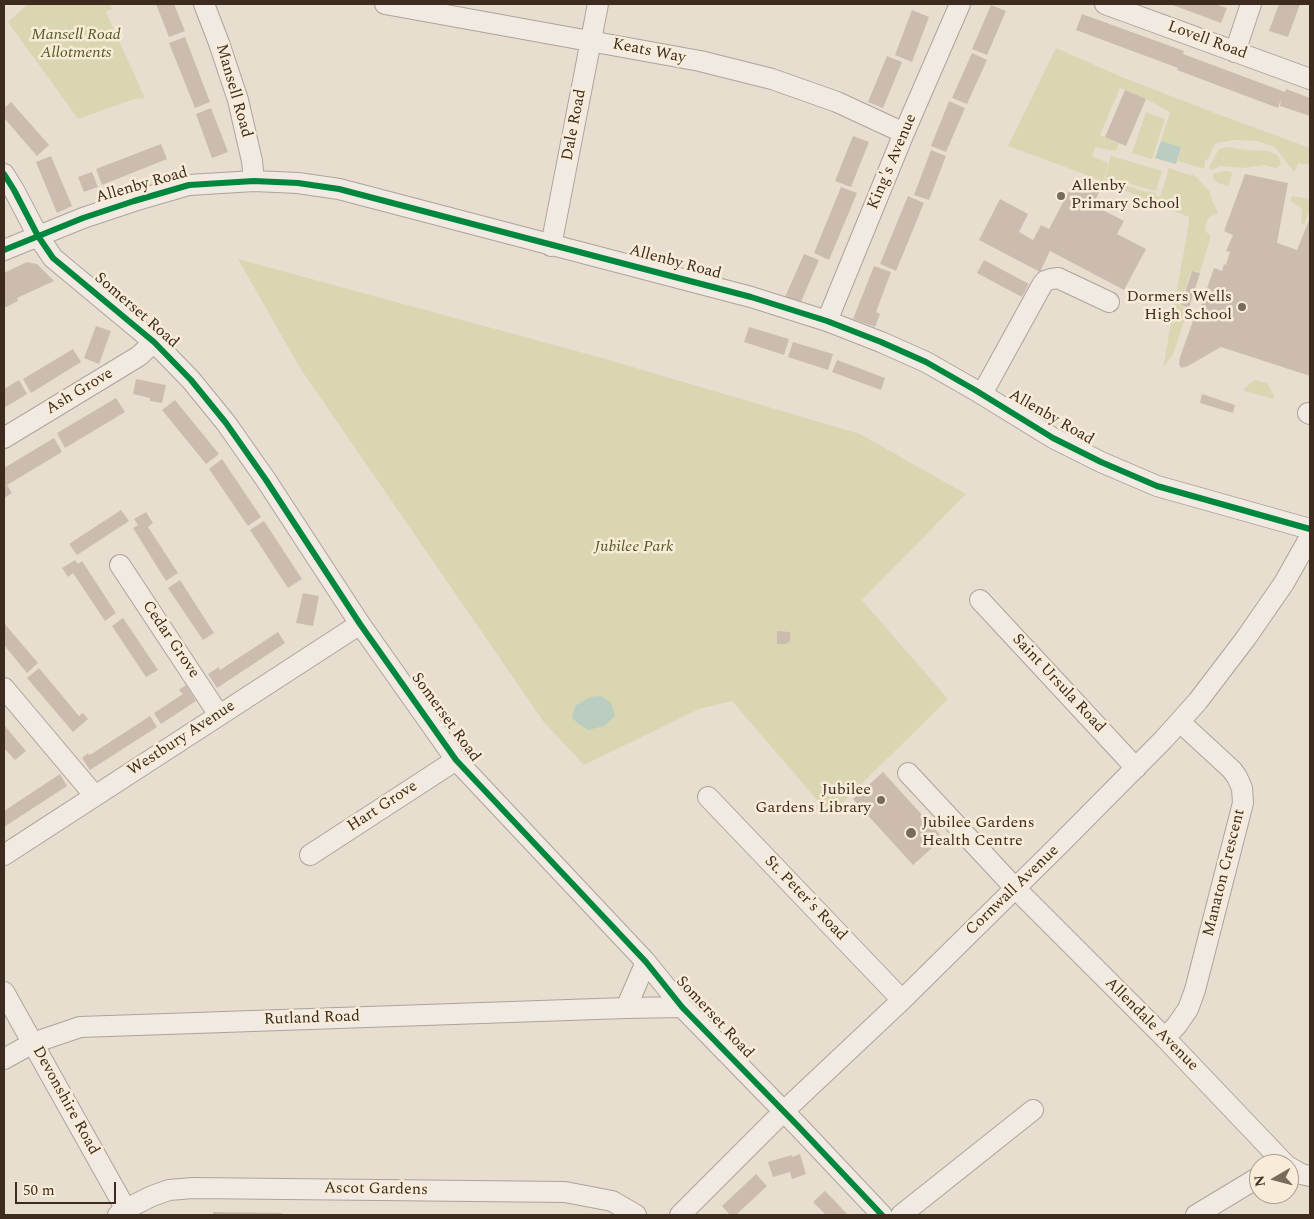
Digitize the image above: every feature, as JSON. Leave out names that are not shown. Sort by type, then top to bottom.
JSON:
[{"type":"street","name":"Mansell Road","points":[[204,4],[238,100],[252,161],[254,181]]},
{"type":"street","name":"Keats Way","points":[[385,4],[700,61],[772,79],[837,102],[904,133]]},
{"type":"street","name":"Dale Road","points":[[551,246],[598,4]]},
{"type":"street","name":"King's Avenue","points":[[827,321],[904,133],[960,4]]},
{"type":"street","name":"Lovell Road","points":[[1105,4],[1310,79]]},
{"type":"street","points":[[1235,52],[1251,4]]},
{"type":"street","name":"Somerset Road","points":[[4,174],[38,236],[53,258],[154,342],[191,380],[226,423],[266,480],[360,624],[456,760],[646,962],[682,1007],[882,1215]]},
{"type":"street","name":"Allenby Road","points":[[4,250],[91,215],[189,185],[254,181],[339,189],[751,297],[827,321],[926,362],[1053,438],[1100,462],[1157,486],[1310,529]]},
{"type":"street","points":[[982,394],[1045,281],[1051,278],[1058,278],[1108,302]]},
{"type":"street","name":"Ash Grove","points":[[4,438],[139,356],[154,342]]},
{"type":"street","name":"Cornwall Avenue","points":[[680,1215],[783,1112],[902,1000],[1059,846],[1180,722],[1246,638],[1284,583],[1310,537]]},
{"type":"street","name":"Cedar Grove","points":[[120,565],[220,715]]},
{"type":"street","name":"Saint Ursula Road","points":[[980,600],[1136,768]]},
{"type":"street","name":"Westbury Avenue","points":[[4,855],[360,624]]},
{"type":"street","points":[[4,688],[94,796]]},
{"type":"street","name":"Manaton Crescent","points":[[1165,1038],[1188,1009],[1195,990],[1243,803],[1242,788],[1232,770],[1180,722]]},
{"type":"street","name":"Hart Grove","points":[[310,855],[456,760]]},
{"type":"street","name":"Allendale Avenue","points":[[908,773],[1015,888],[1165,1038],[1275,1154]]},
{"type":"street","name":"St. Peter's Road","points":[[708,797],[902,1000]]},
{"type":"street","points":[[626,1008],[646,962]]},
{"type":"street","name":"Devonshire Road","points":[[4,992],[124,1213]]},
{"type":"street","name":"Rutland Road","points":[[4,1059],[32,1043],[80,1027],[682,1007]]},
{"type":"street","points":[[901,1215],[1033,1110]]},
{"type":"street","points":[[1196,1215],[1249,1183]]},
{"type":"street","name":"Ascot Gardens","points":[[124,1213],[152,1196],[169,1190],[193,1188],[565,1192],[612,1201],[636,1215]]},
{"type":"green space","name":"Mansell Road Allotments","points":[[28,4],[110,4],[112,9],[106,12],[145,98],[134,99],[78,119],[8,22]]},
{"type":"green space","points":[[1056,48],[1124,78],[1310,148],[1310,165],[1298,163],[1295,171],[1293,171],[1275,147],[1257,141],[1234,140],[1217,143],[1214,145],[1208,159],[1205,160],[1205,167],[1202,168],[1177,161],[1181,147],[1161,141],[1170,112],[1120,88],[1100,135],[1119,143],[1116,151],[1095,147],[1092,156],[1108,163],[1104,178],[1149,193],[1150,191],[1156,194],[1155,196],[1160,197],[1169,168],[1192,176],[1192,174],[1210,192],[1218,212],[1209,217],[1205,227],[1206,232],[1210,235],[1210,239],[1200,272],[1191,271],[1180,305],[1188,309],[1173,354],[1163,368],[1189,217],[1084,174],[1008,146]]},
{"type":"green space","points":[[1146,112],[1165,119],[1152,159],[1132,153]]},
{"type":"green space","points":[[1226,147],[1268,151],[1277,155],[1281,165],[1276,168],[1264,165],[1243,168],[1220,166],[1212,170],[1210,169],[1209,167],[1219,149]]},
{"type":"green space","points":[[1111,156],[1162,171],[1156,191],[1105,177]]},
{"type":"green space","points":[[1225,171],[1232,173],[1229,185],[1227,186],[1218,183],[1213,178],[1213,174]]},
{"type":"green space","points":[[1292,196],[1310,199],[1310,210],[1304,224],[1301,221],[1302,208],[1292,202]]},
{"type":"green space","name":"Jubilee Park","points":[[238,259],[602,358],[860,434],[966,494],[862,600],[948,699],[830,815],[732,701],[699,709],[584,765],[543,721],[300,368]]},
{"type":"green space","points":[[1256,380],[1267,383],[1274,399],[1244,391]]},
{"type":"shaded area","points":[[1161,141],[1181,147],[1176,164],[1155,158]]},
{"type":"shaded area","points":[[601,696],[611,703],[615,716],[604,726],[588,730],[572,718],[575,706],[590,697]]},
{"type":"building","points":[[156,4],[174,4],[185,31],[169,37]]},
{"type":"building","points":[[1170,4],[1214,4],[1227,8],[1221,23]]},
{"type":"building","points":[[1279,4],[1300,4],[1288,37],[1269,31]]},
{"type":"building","points":[[991,5],[1006,11],[987,55],[972,49]]},
{"type":"building","points":[[912,10],[929,17],[912,62],[895,55]]},
{"type":"building","points":[[1082,14],[1184,51],[1183,54],[1285,92],[1286,89],[1310,98],[1310,116],[1280,106],[1281,99],[1278,108],[1076,30]]},
{"type":"building","points":[[185,37],[210,102],[195,108],[169,43]]},
{"type":"building","points":[[972,53],[987,60],[967,104],[952,98]]},
{"type":"building","points":[[887,56],[902,62],[883,108],[868,102]]},
{"type":"building","points":[[1125,90],[1146,99],[1126,146],[1105,137]]},
{"type":"building","points":[[949,101],[965,108],[946,152],[931,146]]},
{"type":"building","points":[[11,102],[49,145],[37,156],[4,118],[4,108]]},
{"type":"building","points":[[211,108],[228,152],[212,158],[196,114]]},
{"type":"building","points":[[853,136],[869,142],[851,187],[835,181]]},
{"type":"building","points":[[161,144],[167,159],[102,185],[96,169]]},
{"type":"building","points":[[931,150],[946,156],[929,200],[914,195]]},
{"type":"building","points":[[51,156],[72,206],[57,213],[36,162]]},
{"type":"building","points":[[92,172],[98,187],[84,192],[78,177]]},
{"type":"building","name":"Dormers Wells High School","points":[[1245,174],[1288,183],[1277,243],[1297,250],[1310,218],[1310,376],[1221,347],[1188,366],[1181,368],[1179,364],[1193,321],[1196,321],[1214,268],[1222,271],[1224,264],[1226,265],[1230,252],[1226,251],[1233,235],[1224,231]]},
{"type":"building","points":[[1076,178],[1100,190],[1093,205],[1124,221],[1117,234],[1146,249],[1124,290],[1050,251],[1040,272],[979,240],[1000,199],[1028,214],[1019,232],[1033,240],[1041,225],[1049,229]]},
{"type":"building","points":[[841,187],[857,193],[829,260],[814,253]]},
{"type":"building","points":[[908,196],[924,203],[896,271],[880,264]]},
{"type":"building","points":[[804,254],[819,260],[800,304],[785,297]]},
{"type":"building","points":[[984,260],[1029,284],[1022,297],[977,273]]},
{"type":"building","points":[[27,262],[37,264],[54,281],[17,298],[18,301],[4,308],[4,273]]},
{"type":"building","points":[[874,266],[891,272],[876,312],[880,314],[875,327],[853,319]]},
{"type":"building","points":[[1192,271],[1200,273],[1189,308],[1181,305]]},
{"type":"building","points":[[96,326],[111,331],[99,364],[84,358]]},
{"type":"building","points":[[749,327],[789,339],[784,355],[744,342]]},
{"type":"building","points":[[793,342],[833,354],[828,370],[788,357]]},
{"type":"building","points":[[73,349],[81,362],[31,393],[23,379]]},
{"type":"building","points":[[837,360],[885,378],[881,390],[832,372]]},
{"type":"building","points":[[136,379],[166,385],[162,403],[150,401],[150,398],[133,394]]},
{"type":"building","points":[[19,380],[27,394],[4,408],[4,389]]},
{"type":"building","points":[[1202,394],[1235,405],[1233,413],[1200,403]]},
{"type":"building","points":[[116,398],[125,412],[65,448],[57,433]]},
{"type":"building","points":[[175,400],[219,454],[206,464],[162,410]]},
{"type":"building","points":[[54,438],[62,452],[7,485],[12,493],[4,498],[4,468]]},
{"type":"building","points":[[222,459],[261,517],[248,526],[209,469]]},
{"type":"building","points":[[121,510],[129,521],[77,555],[69,544]]},
{"type":"building","points":[[146,512],[153,523],[148,527],[178,573],[166,581],[133,528],[138,525],[134,519]]},
{"type":"building","points":[[264,521],[302,579],[288,588],[250,530]]},
{"type":"building","points":[[75,560],[78,564],[82,561],[116,613],[105,621],[73,573],[68,577],[62,568]]},
{"type":"building","points":[[180,580],[214,633],[203,640],[168,588]]},
{"type":"building","points":[[303,593],[319,596],[313,626],[296,623]]},
{"type":"building","points":[[123,618],[158,670],[146,677],[112,626]]},
{"type":"building","points":[[4,623],[38,663],[27,673],[4,645]]},
{"type":"building","points":[[777,631],[790,632],[790,641],[786,644],[777,644]]},
{"type":"building","points":[[278,632],[285,643],[217,688],[208,674],[219,667],[220,670]]},
{"type":"building","points":[[39,668],[79,716],[83,713],[88,719],[73,732],[27,678]]},
{"type":"building","points":[[186,685],[196,701],[161,724],[154,713],[183,694],[179,690]]},
{"type":"building","points":[[150,716],[157,727],[90,770],[82,758],[88,753],[89,755],[93,753]]},
{"type":"building","points":[[4,725],[26,751],[15,760],[4,748]]},
{"type":"building","points":[[883,772],[943,838],[913,865],[853,799]]},
{"type":"building","points":[[60,774],[67,786],[4,827],[4,811]]},
{"type":"building","points":[[800,1154],[806,1174],[792,1179],[790,1172],[773,1177],[768,1162]]},
{"type":"building","points":[[756,1174],[767,1186],[736,1215],[730,1215],[722,1206]]},
{"type":"building","points":[[825,1191],[848,1215],[826,1215],[813,1202]]},
{"type":"building","points":[[213,1212],[282,1213],[282,1215],[213,1215]]},
{"type":"cycle path","points":[[4,174],[38,236],[53,258],[154,342],[191,380],[226,423],[266,480],[360,624],[456,760],[646,962],[682,1007],[882,1215]]},
{"type":"cycle path","points":[[4,250],[83,218],[189,185],[254,181],[298,183],[339,189],[751,297],[827,321],[926,362],[1053,438],[1101,462],[1157,486],[1310,529]]},
{"type":"place","name":"Allenby Primary School","points":[[1061,196]]},
{"type":"place","name":"Dormers Wells High School","points":[[1242,307]]},
{"type":"place","name":"Jubilee Gardens Library","points":[[881,800]]},
{"type":"place","name":"Jubilee Gardens Health Centre","points":[[911,833]]}]
